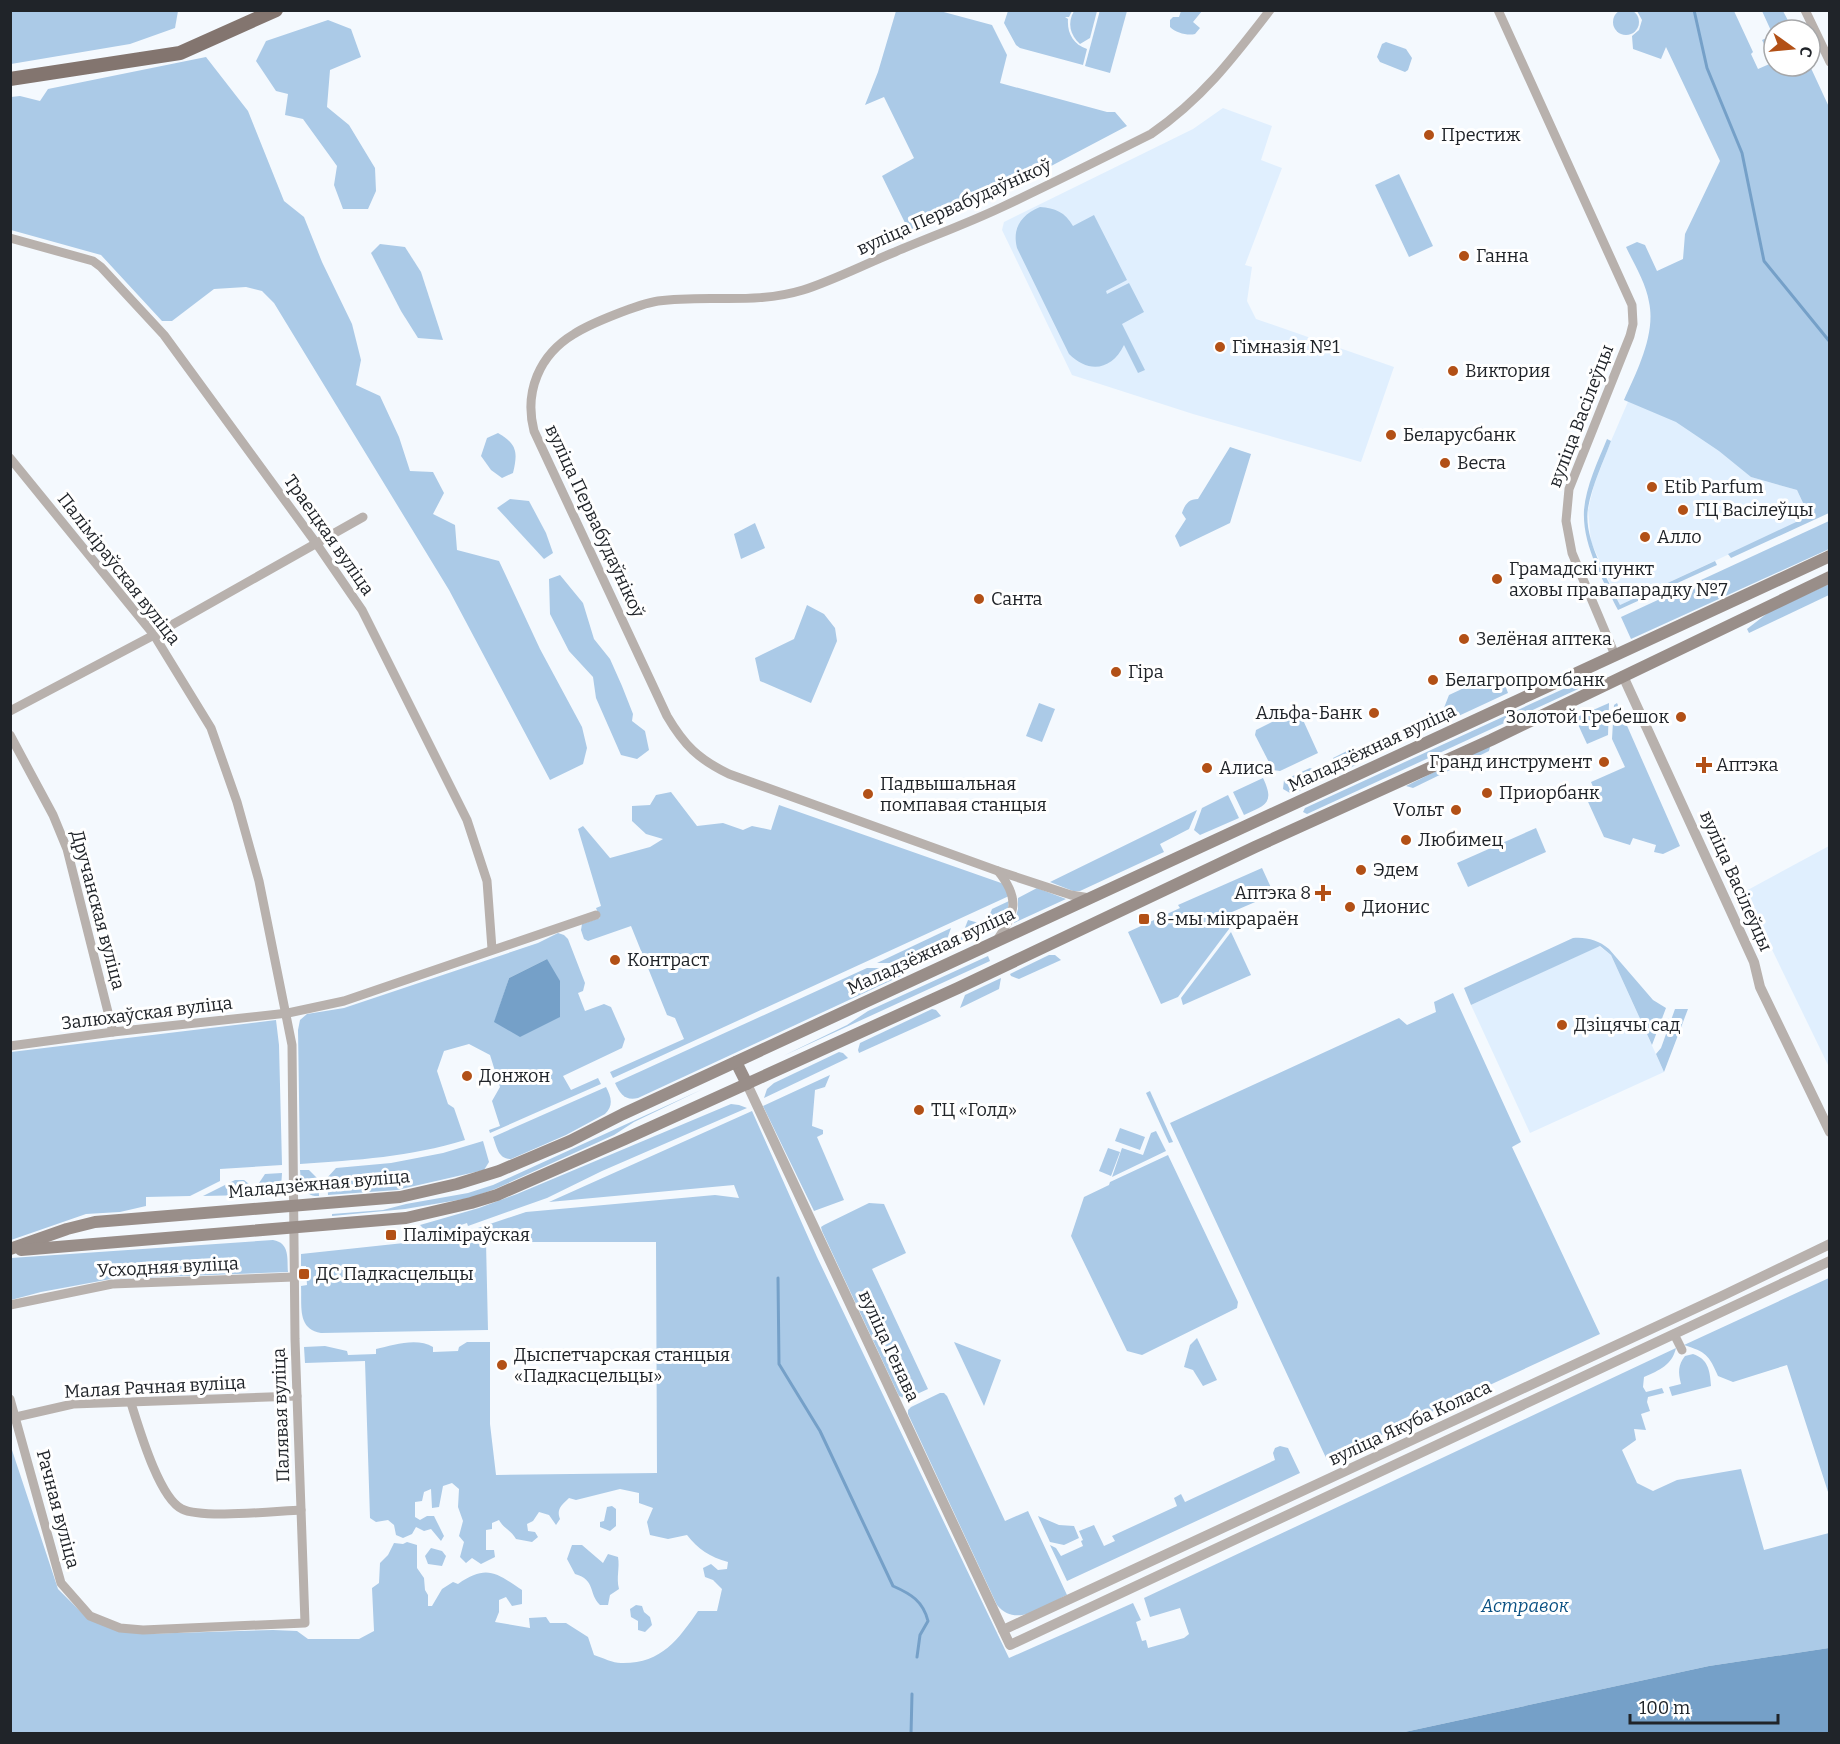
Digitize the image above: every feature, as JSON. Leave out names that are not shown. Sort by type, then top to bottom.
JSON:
[{"type":"main road","points":[[10,79],[180,53],[276,10]]},
{"type":"main road","name":"Маладзёжная вуліца","points":[[10,1250],[67,1228],[95,1222],[400,1197],[457,1184],[499,1171],[570,1141],[623,1114],[997,940],[1830,556]]},
{"type":"main road","name":"Маладзёжная вуліца","points":[[10,1250],[406,1218],[471,1203],[535,1179],[958,988],[1255,847],[1491,740],[1830,577]]},
{"type":"main road","name":"вуліца Васілеўцы","points":[[1615,656],[1623,676]]},
{"type":"main road","name":"вуліца Генава","points":[[736,1062],[747,1084]]},
{"type":"street","name":"вуліца Первабудаўнікоў","points":[[1090,898],[1071,896],[998,871],[729,774],[709,764],[693,752],[667,716],[534,431],[530,417],[530,399],[534,380],[541,365],[553,350],[574,334],[640,305],[675,300],[767,298],[805,289],[998,209],[1151,134],[1174,118],[1219,76],[1270,10]]},
{"type":"street","name":"вуліца Васілеўцы","points":[[1498,10],[1632,305],[1633,324],[1630,336],[1569,489],[1566,521],[1572,553],[1615,656]]},
{"type":"street","points":[[1805,10],[1830,62]]},
{"type":"street","name":"Траецкая вуліца","points":[[10,238],[93,261],[102,267],[164,335],[316,543],[362,610],[467,820],[487,881],[492,949]]},
{"type":"street","name":"Паліміраўская вуліца","points":[[10,458],[154,635],[212,728],[237,802],[259,880],[288,1013],[292,1045],[294,1206]]},
{"type":"street","points":[[10,711],[154,635],[363,517]]},
{"type":"street","name":"вуліца Васілеўцы","points":[[1623,676],[1754,962],[1760,987],[1830,1132]]},
{"type":"street","name":"Дручанская вуліца","points":[[10,735],[53,815],[67,849],[113,1032]]},
{"type":"street","points":[[997,940],[1010,921],[1013,903],[1009,884],[998,871]]},
{"type":"street","points":[[288,1013],[344,1001],[596,915]]},
{"type":"street","name":"Залюхаўская вуліца","points":[[10,1046],[288,1013]]},
{"type":"street","name":"вуліца Генава","points":[[747,1084],[1011,1645]]},
{"type":"street","name":"Палявая вуліца","points":[[294,1206],[297,1396],[305,1623]]},
{"type":"street","name":"вуліца Якуба Коласа","points":[[1003,1630],[1830,1244]]},
{"type":"street","name":"вуліца Якуба Коласа","points":[[1011,1645],[1830,1262]]},
{"type":"street","name":"Усходняя вуліца","points":[[10,1305],[112,1284],[294,1277]]},
{"type":"street","points":[[1650,1329],[1656,1342]]},
{"type":"street","points":[[1674,1334],[1682,1350]]},
{"type":"street","name":"Малая Рачная вуліца","points":[[15,1417],[73,1404],[297,1396]]},
{"type":"street","name":"Рачная вуліца","points":[[10,1399],[61,1583],[86,1612],[120,1628],[143,1630],[305,1623]]},
{"type":"street","points":[[131,1403],[157,1476],[175,1505],[184,1510],[207,1514],[301,1510]]},
{"type":"street","points":[[1434,1430],[1441,1444]]},
{"type":"street","points":[[1206,1536],[1213,1551]]},
{"type":"shaded area","points":[[1223,108],[1272,126],[1261,160],[1282,168],[1245,265],[1252,267],[1247,301],[1256,319],[1394,367],[1361,462],[1193,414],[1072,375],[1002,230],[1004,222],[1193,129]]},
{"type":"shaded area","points":[[1643,367],[1751,477],[1797,490],[1809,517],[1620,605],[1591,542],[1588,510],[1594,485]]},
{"type":"shaded area","points":[[1829,846],[1830,1066],[1829,1067],[1744,892]]},
{"type":"shaded area","name":"Дзіцячы сад","points":[[1599,946],[1611,955],[1664,1072],[1530,1133],[1471,1005]]},
{"type":"shaded area","points":[[547,959],[560,981],[560,1017],[520,1037],[494,1022],[509,978]]},
{"type":"shaded area","points":[[1829,1648],[1829,1733],[1400,1733],[1709,1666]]},
{"type":"green space","points":[[1626,9],[1635,13],[1639,22],[1635,31],[1626,35],[1617,31],[1613,22],[1617,13]]},
{"type":"green space","points":[[11,10],[178,11],[175,28],[130,44],[11,64]]},
{"type":"green space","points":[[1100,10],[1127,11],[1110,73],[1085,66]]},
{"type":"green space","points":[[896,11],[940,11],[992,25],[1007,55],[1000,83],[1107,112],[1115,112],[1127,126],[1000,193],[909,231],[882,176],[914,158],[884,97],[865,105],[878,72]]},
{"type":"green space","points":[[1008,11],[1072,11],[1069,17],[1065,17],[1068,19],[1072,37],[1087,49],[1083,65],[1020,48],[1004,23]]},
{"type":"green space","points":[[1074,11],[1097,11],[1090,38],[1080,44],[1071,29]]},
{"type":"green space","points":[[1181,11],[1202,11],[1193,22],[1200,28],[1195,34],[1182,34],[1170,27],[1170,20],[1173,17],[1179,17]]},
{"type":"green space","points":[[1637,11],[1734,11],[1753,52],[1751,54],[1758,69],[1762,67],[1762,78],[1816,78],[1829,107],[1829,513],[1731,558],[1728,554],[1809,516],[1797,490],[1751,477],[1719,451],[1676,422],[1624,400],[1644,352],[1650,327],[1649,302],[1645,288],[1626,247],[1637,242],[1645,245],[1657,271],[1683,259],[1685,234],[1720,161],[1666,47],[1661,59],[1633,49],[1632,36],[1639,30],[1642,20]]},
{"type":"green space","points":[[1762,11],[1783,11],[1787,18],[1765,18]]},
{"type":"green space","points":[[328,20],[351,29],[361,57],[330,70],[327,107],[349,125],[375,168],[376,191],[368,209],[343,209],[334,185],[337,166],[303,119],[285,115],[288,94],[276,91],[256,61],[266,41]]},
{"type":"green space","points":[[1386,42],[1406,49],[1412,58],[1408,70],[1405,72],[1380,62],[1377,57],[1382,44]]},
{"type":"green space","points":[[206,57],[248,111],[284,201],[304,217],[322,262],[352,324],[361,360],[356,385],[380,396],[399,437],[410,471],[433,472],[444,493],[433,514],[455,525],[457,550],[499,561],[540,649],[582,727],[587,748],[583,764],[550,780],[449,590],[274,303],[262,291],[246,287],[214,289],[172,321],[162,321],[101,255],[11,230],[11,97],[20,96],[40,101],[48,89]]},
{"type":"green space","points":[[1399,174],[1433,246],[1409,257],[1375,185]]},
{"type":"green space","points":[[1040,207],[1059,212],[1067,217],[1073,226],[1094,215],[1127,280],[1106,291],[1107,294],[1129,283],[1144,312],[1122,324],[1145,370],[1138,373],[1124,345],[1113,360],[1100,366],[1084,365],[1069,354],[1017,248],[1017,228],[1023,218]]},
{"type":"green space","points":[[380,244],[405,247],[421,272],[443,340],[418,338],[401,311],[371,253]]},
{"type":"green space","points":[[498,433],[509,441],[515,454],[513,473],[502,478],[491,470],[481,456],[487,438]]},
{"type":"green space","points":[[1607,439],[1611,441],[1592,491],[1587,520],[1597,558],[1620,605],[1715,561],[1717,565],[1618,610],[1595,562],[1584,523],[1587,492]]},
{"type":"green space","points":[[1230,447],[1251,454],[1230,523],[1180,547],[1175,536],[1186,519],[1182,513],[1184,507],[1190,501],[1198,499]]},
{"type":"green space","points":[[510,499],[529,501],[546,533],[553,553],[544,559],[497,508]]},
{"type":"green space","points":[[1829,521],[1829,549],[1631,639],[1621,617]]},
{"type":"green space","points":[[755,523],[765,548],[741,559],[734,534]]},
{"type":"green space","points":[[560,575],[583,603],[594,639],[610,659],[622,686],[633,714],[632,721],[645,731],[649,750],[637,759],[621,755],[596,698],[593,677],[569,651],[550,614],[549,579]]},
{"type":"green space","points":[[1829,584],[1829,595],[1749,633],[1747,629],[1769,612]]},
{"type":"green space","points":[[807,605],[824,614],[835,628],[837,641],[811,703],[760,681],[755,658],[794,639]]},
{"type":"green space","points":[[1598,673],[1600,679],[1307,814],[1303,812],[1305,808]]},
{"type":"green space","points":[[1504,682],[1508,693],[1452,719],[1442,713],[1449,695],[1464,688],[1494,686]]},
{"type":"green space","points":[[1039,703],[1055,709],[1042,742],[1026,736]]},
{"type":"green space","points":[[1609,703],[1608,735],[1587,744],[1575,718]]},
{"type":"green space","points":[[1617,703],[1680,846],[1663,854],[1654,852],[1656,845],[1633,838],[1630,845],[1604,837],[1584,793],[1594,789],[1591,782],[1625,767],[1612,739],[1614,705]]},
{"type":"green space","points":[[1298,709],[1318,753],[1280,771],[1273,770],[1255,735],[1256,730]]},
{"type":"green space","points":[[1487,746],[1490,747],[1489,751],[1413,788],[1406,786]]},
{"type":"green space","points":[[1349,750],[1356,765],[1295,793],[1283,789],[1284,780],[1310,768],[1315,770],[1319,778],[1328,774],[1326,770],[1336,765],[1333,758]]},
{"type":"green space","points":[[1263,778],[1268,793],[1266,802],[1258,809],[1244,815],[1233,792]]},
{"type":"green space","points":[[671,792],[697,826],[723,823],[743,830],[752,826],[771,830],[779,805],[1004,884],[1009,896],[613,1078],[610,1072],[684,1039],[675,1018],[667,1015],[631,926],[588,941],[584,939],[582,924],[600,918],[596,908],[601,906],[578,829],[583,826],[610,858],[650,847],[663,839],[646,834],[632,821],[632,806],[650,805],[656,795]]},
{"type":"green space","points":[[1228,795],[1239,818],[1200,835],[1194,830],[1202,808]]},
{"type":"green space","points":[[1197,810],[1189,829],[1160,844],[1164,852],[1080,891],[1073,891],[1050,882]]},
{"type":"green space","points":[[1536,828],[1546,852],[1468,887],[1457,863]]},
{"type":"green space","points":[[1262,868],[1274,894],[1232,912],[1229,929],[1178,997],[1161,1004],[1128,932],[1180,908],[1178,905]]},
{"type":"green space","points":[[1037,888],[1066,899],[1014,923],[1018,898]]},
{"type":"green space","points":[[1009,901],[1003,922],[994,931],[988,919],[992,909]]},
{"type":"green space","points":[[968,920],[979,923],[983,931],[959,943]]},
{"type":"green space","points":[[951,928],[946,942],[899,963],[877,963]]},
{"type":"green space","points":[[1231,932],[1251,975],[1183,1005],[1181,998]]},
{"type":"green space","points":[[558,933],[564,935],[568,939],[585,983],[583,991],[578,993],[585,1011],[604,1004],[611,1007],[625,1039],[622,1048],[563,1076],[571,1090],[598,1078],[601,1084],[490,1133],[489,1130],[500,1126],[492,1101],[500,1087],[490,1055],[469,1044],[444,1051],[437,1071],[448,1104],[454,1108],[465,1140],[404,1154],[300,1164],[298,1030],[300,1020],[307,1014],[344,1008],[538,943]],"holes":[[[547,959],[539,1026],[520,1036],[495,1021],[509,978]]]},
{"type":"green space","points":[[1573,938],[1592,940],[1609,949],[1653,1000],[1666,1008],[1652,1045],[1611,955],[1600,946],[1471,1005],[1464,988]]},
{"type":"green space","points":[[1049,955],[1055,955],[1061,960],[1019,979],[1011,976],[1010,974]]},
{"type":"green space","points":[[988,956],[990,961],[783,1056],[847,1025],[868,1011]]},
{"type":"green space","points":[[867,968],[902,968],[905,974],[638,1098],[624,1096],[615,1083]]},
{"type":"green space","points":[[1001,978],[999,989],[960,1008],[965,995]]},
{"type":"green space","points":[[1453,993],[1521,1142],[1512,1147],[1600,1334],[1327,1460],[1170,1123],[1399,1018],[1407,1025],[1436,1012],[1434,1002]]},
{"type":"green space","points":[[932,1009],[941,1016],[859,1053],[860,1043]]},
{"type":"green space","points":[[1675,1009],[1688,1009],[1664,1072],[1656,1054],[1661,1048]]},
{"type":"green space","points":[[276,1020],[279,1045],[282,1165],[220,1169],[220,1181],[190,1196],[146,1197],[146,1206],[120,1212],[86,1214],[11,1240],[11,1052]]},
{"type":"green space","points":[[839,1052],[848,1058],[764,1098],[767,1089],[774,1083]]},
{"type":"green space","points":[[830,1075],[825,1087],[815,1090],[812,1126],[823,1130],[823,1134],[817,1137],[844,1200],[814,1211],[763,1106]]},
{"type":"green space","points":[[606,1087],[611,1101],[610,1108],[605,1114],[566,1135],[511,1159],[503,1157],[499,1152],[493,1137]]},
{"type":"green space","points":[[703,1089],[634,1122],[614,1135],[470,1198],[405,1209],[332,1216],[332,1214],[383,1210],[468,1193],[493,1185]]},
{"type":"green space","points":[[1150,1091],[1173,1142],[1169,1143],[1146,1093]]},
{"type":"green space","points":[[731,1104],[747,1108],[602,1171],[547,1198],[468,1226],[467,1223],[461,1225],[461,1228],[429,1234],[420,1225],[517,1194]]},
{"type":"green space","name":"Астравок","points":[[752,1111],[817,1257],[1009,1658],[1133,1603],[1141,1620],[1136,1622],[1142,1641],[1146,1640],[1148,1648],[1184,1638],[1189,1634],[1180,1608],[1150,1617],[1144,1598],[1676,1348],[1668,1363],[1644,1377],[1643,1387],[1646,1392],[1662,1388],[1664,1393],[1648,1397],[1650,1411],[1641,1414],[1646,1430],[1634,1429],[1636,1440],[1622,1450],[1637,1483],[1653,1491],[1677,1480],[1741,1469],[1764,1550],[1829,1533],[1829,1648],[1709,1666],[1400,1733],[11,1733],[10,1444],[58,1589],[87,1618],[143,1634],[273,1630],[297,1631],[308,1639],[359,1639],[374,1631],[372,1588],[379,1583],[380,1563],[388,1555],[394,1543],[407,1542],[417,1545],[417,1568],[424,1578],[428,1606],[432,1606],[442,1589],[453,1582],[458,1584],[477,1574],[498,1575],[522,1590],[522,1604],[512,1606],[506,1597],[499,1600],[499,1612],[495,1622],[530,1628],[529,1618],[546,1617],[550,1623],[566,1623],[588,1637],[594,1655],[615,1662],[635,1662],[658,1655],[675,1640],[698,1611],[717,1611],[722,1589],[713,1580],[705,1577],[703,1568],[711,1564],[718,1570],[727,1569],[728,1562],[705,1552],[687,1535],[668,1539],[650,1535],[647,1522],[653,1508],[639,1503],[639,1493],[620,1489],[576,1500],[569,1498],[560,1507],[560,1519],[556,1525],[549,1515],[539,1512],[533,1521],[527,1524],[528,1531],[535,1532],[538,1537],[532,1542],[516,1539],[499,1520],[492,1523],[492,1529],[486,1530],[486,1550],[494,1550],[495,1557],[481,1564],[472,1558],[466,1563],[460,1557],[464,1542],[459,1536],[463,1521],[458,1507],[459,1489],[452,1483],[443,1486],[439,1507],[432,1508],[431,1489],[424,1492],[422,1501],[415,1502],[415,1517],[420,1520],[427,1516],[434,1516],[444,1536],[441,1541],[431,1529],[424,1531],[416,1527],[412,1534],[403,1538],[396,1535],[394,1525],[388,1520],[376,1522],[370,1518],[365,1361],[305,1363],[304,1347],[325,1346],[347,1351],[348,1355],[376,1354],[376,1349],[412,1342],[427,1344],[433,1347],[433,1352],[458,1351],[459,1347],[467,1342],[490,1342],[490,1424],[496,1475],[657,1473],[656,1242],[486,1242],[488,1330],[321,1333],[313,1331],[304,1322],[301,1309],[301,1286],[307,1285],[306,1266],[301,1266],[301,1254],[432,1240],[463,1233],[526,1212],[715,1195],[739,1198],[734,1185],[549,1202]]},
{"type":"green space","points":[[1120,1128],[1145,1137],[1140,1150],[1115,1141]]},
{"type":"green space","points":[[1156,1131],[1166,1151],[1112,1177],[1122,1148],[1143,1155],[1151,1133]]},
{"type":"green space","points":[[483,1141],[489,1162],[484,1170],[397,1190],[328,1195],[327,1178],[336,1168],[391,1163],[443,1153]]},
{"type":"green space","points":[[1108,1148],[1120,1152],[1111,1176],[1099,1171]]},
{"type":"green space","points":[[1168,1155],[1238,1302],[1237,1308],[1142,1355],[1127,1351],[1071,1236],[1084,1197]]},
{"type":"green space","points":[[300,1170],[309,1170],[318,1179],[319,1196],[306,1192]]},
{"type":"green space","points":[[282,1173],[281,1188],[270,1194],[260,1195],[259,1183],[265,1174]]},
{"type":"green space","points":[[235,1180],[244,1180],[249,1184],[249,1195],[203,1196]]},
{"type":"green space","points":[[869,1203],[884,1204],[906,1253],[872,1269],[928,1389],[906,1399],[899,1396],[821,1227]]},
{"type":"green space","points":[[273,1240],[285,1248],[288,1272],[111,1279],[11,1300],[11,1258]]},
{"type":"green space","points":[[1829,1278],[1829,1495],[1787,1365],[1733,1382],[1718,1376],[1712,1363],[1702,1352],[1684,1345]]},
{"type":"green space","points":[[1197,1338],[1217,1380],[1203,1386],[1193,1370],[1184,1367],[1190,1345]]},
{"type":"green space","points":[[954,1342],[1001,1360],[984,1406]]},
{"type":"green space","points":[[1693,1354],[1705,1362],[1711,1386],[1672,1396],[1669,1387],[1681,1384],[1679,1372],[1681,1362],[1685,1356]]},
{"type":"green space","points":[[940,1393],[947,1396],[1005,1521],[1028,1511],[1067,1595],[1041,1609],[1022,1615],[1005,1612],[997,1605],[908,1414],[911,1407]]},
{"type":"green space","points":[[1280,1446],[1288,1448],[1300,1473],[1067,1581],[1050,1545],[1056,1548],[1061,1556],[1083,1546],[1079,1531],[1094,1525],[1104,1546],[1115,1541],[1112,1536],[1177,1506],[1174,1498],[1181,1494],[1185,1502],[1275,1460],[1273,1453],[1275,1448]]},
{"type":"green space","points":[[612,1506],[616,1509],[616,1526],[610,1531],[600,1527],[600,1522],[604,1521],[607,1507]]},
{"type":"green space","points":[[1038,1516],[1059,1525],[1074,1526],[1079,1538],[1064,1545],[1050,1542]]},
{"type":"green space","points":[[572,1545],[582,1545],[603,1563],[608,1554],[618,1557],[619,1589],[610,1595],[608,1605],[600,1605],[589,1583],[575,1574],[567,1559]]},
{"type":"green space","points":[[431,1548],[442,1551],[446,1556],[442,1566],[428,1564],[425,1556]]},
{"type":"green space","points":[[636,1605],[642,1606],[644,1612],[650,1617],[652,1625],[645,1632],[638,1630],[638,1621],[631,1617],[630,1609]]},
{"type":"waterway","points":[[1694,10],[1707,68],[1742,153],[1764,261],[1830,342]]},
{"type":"waterway","points":[[778,1278],[779,1364],[820,1431],[893,1586],[915,1599],[926,1614],[928,1621],[920,1635],[917,1657]]},
{"type":"waterway","points":[[911,1734],[912,1694]]},
{"type":"place","name":"Престиж","points":[[1429,135]]},
{"type":"place","name":"Ганна","points":[[1464,256]]},
{"type":"place","name":"Гімназія №1","points":[[1220,347]]},
{"type":"place","name":"Виктория","points":[[1453,371]]},
{"type":"place","name":"Беларусбанк","points":[[1391,435]]},
{"type":"place","name":"Веста","points":[[1445,463]]},
{"type":"place","name":"Etib Parfum","points":[[1652,487]]},
{"type":"place","name":"ГЦ Васілеўцы","points":[[1683,510]]},
{"type":"place","name":"Алло","points":[[1645,537]]},
{"type":"place","name":"Грамадскі пункт аховы правапарадку №7","points":[[1497,579]]},
{"type":"place","name":"Санта","points":[[979,599]]},
{"type":"place","name":"Зелёная аптека","points":[[1464,639]]},
{"type":"place","name":"Гіра","points":[[1116,672]]},
{"type":"place","name":"Белагропромбанк","points":[[1433,680]]},
{"type":"place","name":"Альфа-Банк","points":[[1374,713]]},
{"type":"place","name":"Золотой Гребешок","points":[[1681,717]]},
{"type":"place","name":"Гранд инструмент","points":[[1604,762]]},
{"type":"place","name":"Аптэка","points":[[1704,765]]},
{"type":"place","name":"Алиса","points":[[1207,768]]},
{"type":"place","name":"Приорбанк","points":[[1487,793]]},
{"type":"place","name":"Падвышальная помпавая станцыя","points":[[868,794]]},
{"type":"place","name":"Vольт","points":[[1456,810]]},
{"type":"place","name":"Любимец","points":[[1406,840]]},
{"type":"place","name":"Эдем","points":[[1361,870]]},
{"type":"place","name":"Аптэка 8","points":[[1323,893]]},
{"type":"place","name":"Дионис","points":[[1350,907]]},
{"type":"place","name":"8-мы мікрараён","points":[[1144,919]]},
{"type":"place","name":"Контраст","points":[[615,960]]},
{"type":"place","name":"Дзіцячы сад","points":[[1562,1025]]},
{"type":"place","name":"Донжон","points":[[467,1076]]},
{"type":"place","name":"ТЦ «Голд»","points":[[919,1110]]},
{"type":"place","name":"Паліміраўская","points":[[391,1235]]},
{"type":"place","name":"ДС Падкасцельцы","points":[[304,1274]]},
{"type":"place","name":"Дыспетчарская станцыя «Падкасцельцы»","points":[[502,1365]]}]
